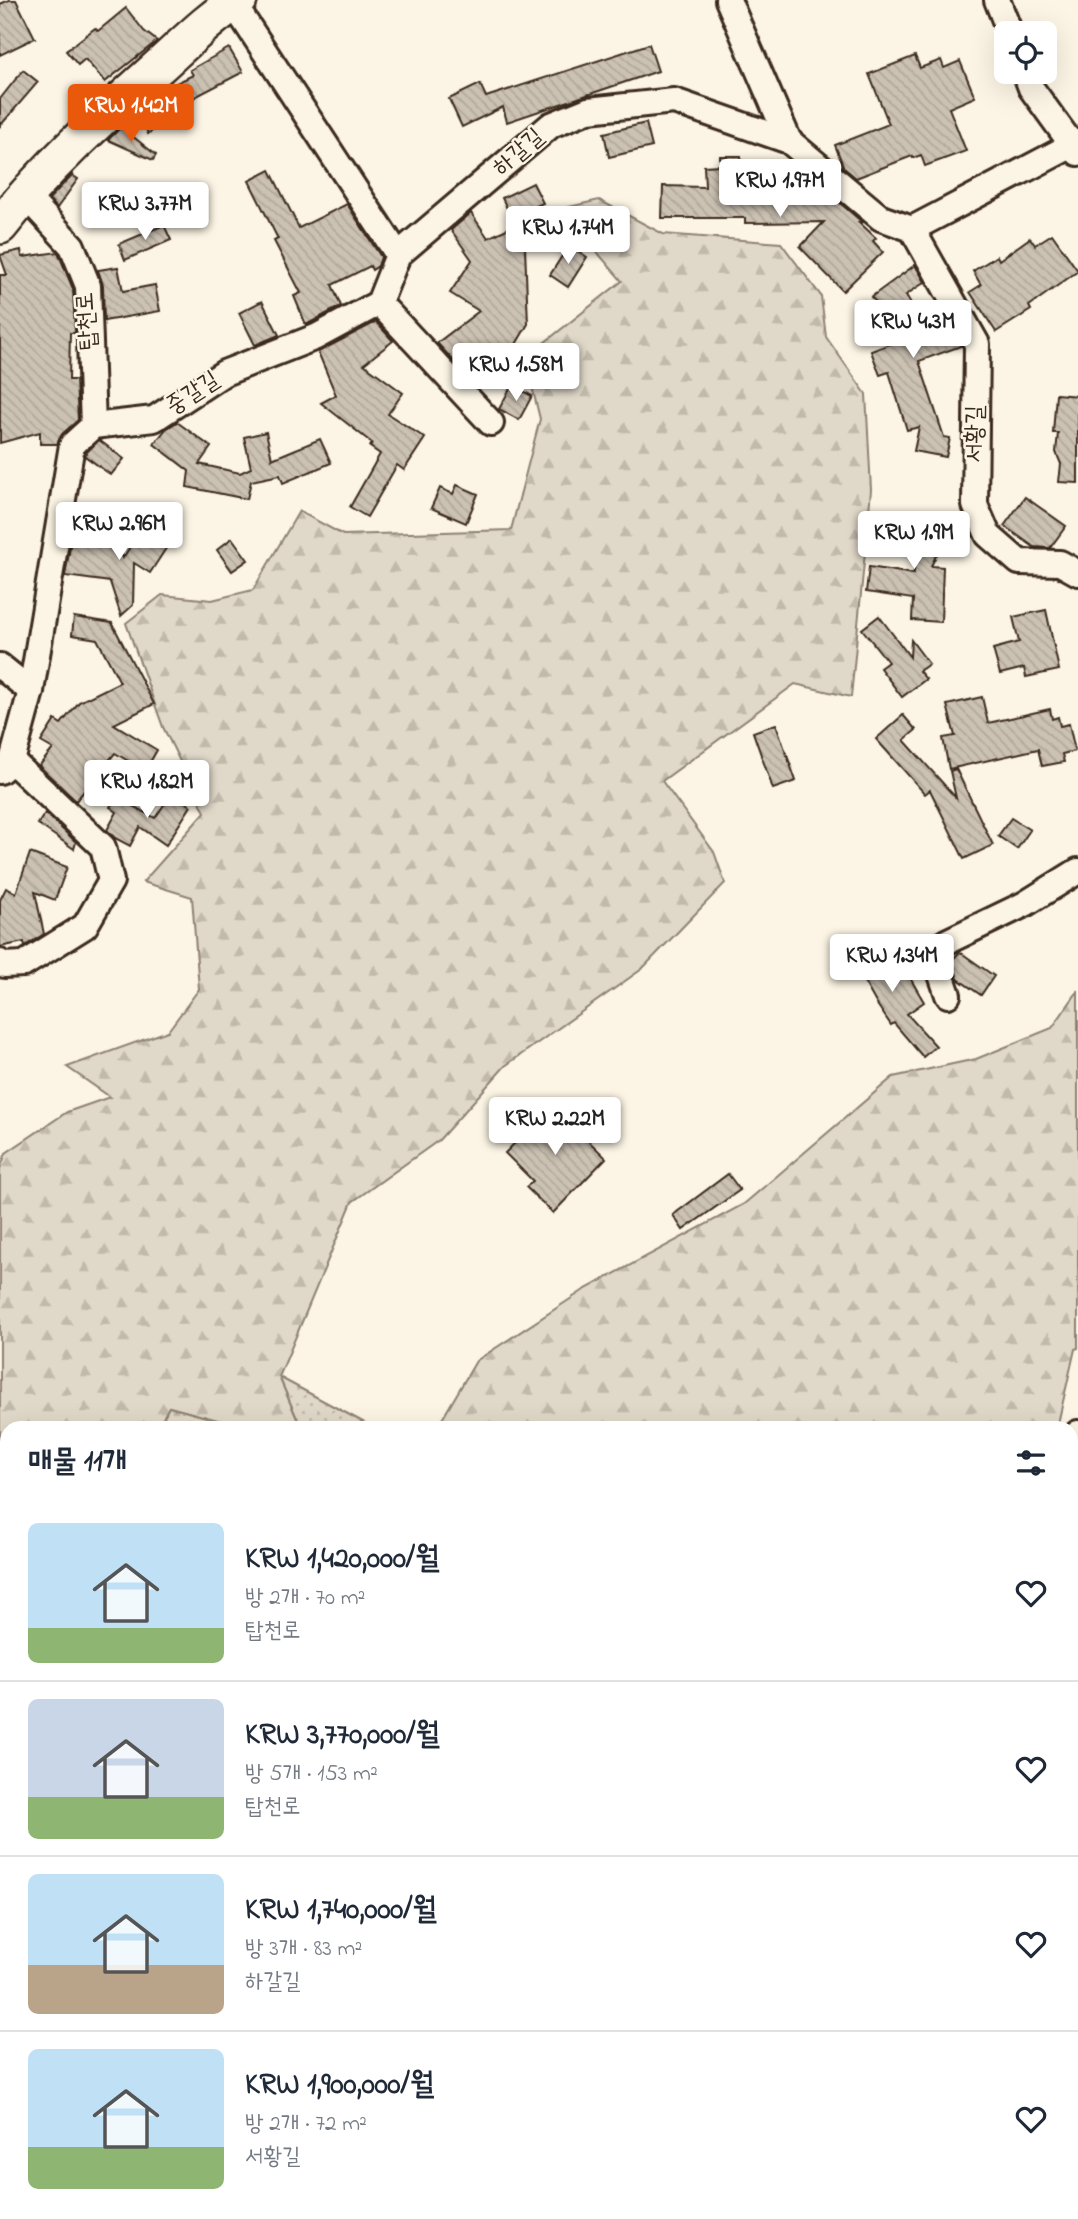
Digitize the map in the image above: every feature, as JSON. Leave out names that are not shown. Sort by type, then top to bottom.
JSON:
[{"type":"main road","points":[[0,226],[72,144],[236,2]]},
{"type":"street","points":[[728,0],[789,141],[881,218],[912,229],[1076,147],[1030,84]]},
{"type":"street","points":[[997,0],[1005,21]]},
{"type":"street","points":[[236,2],[398,255],[379,303],[491,424]]},
{"type":"street","name":"하갈길","points":[[398,255],[551,125],[587,110],[674,102],[789,141]]},
{"type":"street","name":"탑천로","points":[[25,195],[72,246],[88,286],[93,426]]},
{"type":"street","name":"서황길","points":[[912,229],[978,344],[975,505],[988,535],[1019,562],[1060,563],[1078,573]]},
{"type":"street","name":"중갈길","points":[[93,426],[154,419],[223,373],[316,337],[379,303]]},
{"type":"street","points":[[0,962],[4,965],[24,964],[85,926],[111,881],[103,847],[6,766],[31,691],[72,445],[93,426]]},
{"type":"street","points":[[0,666],[31,691]]},
{"type":"street","points":[[948,995],[935,957],[946,942],[1025,904],[1078,871]]},
{"type":"green space","points":[[599,200],[663,234],[781,243],[821,296],[826,337],[866,394],[871,490],[851,697],[795,684],[662,781],[714,852],[725,883],[642,969],[505,1066],[439,1140],[352,1202],[279,1377],[298,1421],[221,1421],[169,1407],[162,1421],[0,1421],[0,1169],[6,1153],[67,1112],[110,1097],[67,1067],[168,1031],[199,989],[192,897],[143,882],[205,812],[163,727],[126,623],[162,595],[212,600],[253,590],[299,511],[343,535],[511,530],[540,419],[525,358],[622,281],[560,209]]},
{"type":"green space","points":[[1078,991],[1078,1348],[1075,1349],[1059,1421],[441,1421],[476,1361],[584,1290],[744,1204],[893,1077],[976,1059],[1052,1028]]},
{"type":"green space","points":[[279,1377],[361,1421],[298,1421]]},
{"type":"green space","points":[[169,1407],[221,1421],[162,1421]]},
{"type":"building","points":[[16,0],[35,38],[0,55],[0,4]]},
{"type":"building","points":[[126,8],[144,31],[157,41],[105,82],[85,59],[78,65],[66,51],[95,28],[98,31]]},
{"type":"building","points":[[649,44],[658,71],[507,122],[503,107],[462,127],[449,99],[480,84],[486,97]]},
{"type":"building","points":[[229,48],[243,72],[164,113],[169,119],[148,134],[139,111],[164,89],[193,75],[190,70]]},
{"type":"building","points":[[915,56],[920,68],[941,60],[944,68],[960,61],[975,97],[949,108],[966,151],[925,166],[921,155],[912,156],[856,178],[844,168],[835,145],[889,124],[869,74]]},
{"type":"building","points":[[23,70],[38,82],[0,126],[0,99]]},
{"type":"building","points":[[646,123],[652,147],[609,157],[604,133]]},
{"type":"building","points":[[121,127],[156,155],[153,160],[108,140]]},
{"type":"building","points":[[720,156],[741,156],[742,201],[817,200],[826,191],[862,222],[859,222],[876,238],[873,241],[883,252],[843,291],[800,247],[824,222],[745,223],[745,218],[662,218],[663,186],[705,187],[704,166],[720,165]]},
{"type":"building","points":[[270,170],[299,228],[347,204],[381,257],[378,266],[372,270],[370,266],[332,285],[341,306],[306,325],[294,296],[301,293],[274,241],[278,239],[249,181]]},
{"type":"building","points":[[72,175],[78,179],[57,208],[49,199]]},
{"type":"building","points":[[533,183],[543,203],[534,207],[539,217],[520,227],[528,245],[525,247],[528,324],[496,378],[470,361],[460,368],[437,343],[479,311],[450,293],[472,260],[451,230],[471,213],[488,238],[515,225],[502,198]]},
{"type":"building","points":[[164,225],[171,240],[125,260],[119,244]]},
{"type":"building","points":[[1052,234],[1078,271],[1029,306],[1031,310],[996,332],[970,292],[981,285],[973,271],[997,256],[999,260],[1030,238],[1035,245]]},
{"type":"building","points":[[569,245],[587,257],[568,287],[550,275]]},
{"type":"building","points":[[21,250],[22,257],[58,252],[73,289],[75,333],[70,333],[69,380],[76,380],[78,420],[62,434],[57,444],[40,444],[40,432],[0,443],[0,275],[7,275],[0,255]]},
{"type":"building","points":[[915,265],[925,282],[906,295],[927,331],[948,323],[961,346],[919,361],[944,437],[950,438],[946,457],[914,451],[919,427],[907,430],[889,372],[880,375],[871,351],[898,341],[881,314],[885,311],[871,297]]},
{"type":"building","points":[[118,267],[123,291],[155,285],[160,311],[104,321],[103,285],[98,270]]},
{"type":"building","points":[[262,301],[279,335],[255,345],[239,313]]},
{"type":"building","points":[[376,322],[393,341],[364,364],[403,393],[388,414],[425,438],[404,470],[397,465],[367,517],[350,507],[380,454],[370,447],[372,443],[321,403],[336,395],[318,352]]},
{"type":"building","points":[[512,385],[532,396],[519,420],[499,409]]},
{"type":"building","points":[[1056,394],[1078,396],[1078,483],[1059,482],[1061,464],[1056,452],[1058,433],[1053,433]]},
{"type":"building","points":[[177,422],[211,447],[199,464],[240,473],[251,468],[244,437],[266,432],[272,459],[320,439],[331,463],[283,483],[280,475],[251,481],[247,499],[187,487],[189,471],[154,444],[166,429]]},
{"type":"building","points":[[99,440],[124,459],[111,475],[85,456]]},
{"type":"building","points":[[457,485],[478,494],[466,523],[431,508],[440,488],[453,494]]},
{"type":"building","points":[[1025,497],[1066,526],[1050,548],[1034,547],[1004,526]]},
{"type":"building","points":[[896,511],[946,536],[931,566],[943,567],[941,622],[912,620],[913,599],[866,592],[869,567],[914,574],[915,544],[887,530]]},
{"type":"building","points":[[147,519],[174,536],[150,573],[134,563],[133,605],[121,616],[110,582],[65,576],[71,541],[119,547],[123,558]]},
{"type":"building","points":[[232,538],[248,560],[232,571],[217,550]]},
{"type":"building","points":[[1046,610],[1059,670],[1026,677],[1024,668],[1000,674],[993,649],[1019,642],[1013,617]]},
{"type":"building","points":[[879,616],[910,657],[911,640],[929,664],[919,671],[926,679],[902,697],[880,668],[888,662],[862,629]]},
{"type":"building","points":[[74,617],[112,623],[154,704],[114,724],[157,750],[145,771],[115,753],[76,801],[39,766],[53,749],[41,742],[55,720],[61,724],[79,702],[120,682],[97,639],[72,635]]},
{"type":"building","points":[[982,697],[988,723],[1050,709],[1052,719],[1058,717],[1060,726],[1069,724],[1075,751],[1062,754],[1064,762],[1042,766],[1038,749],[949,769],[943,738],[955,736],[947,705]]},
{"type":"building","points":[[903,715],[916,730],[904,740],[956,798],[950,771],[956,769],[993,845],[964,859],[930,790],[925,794],[876,739]]},
{"type":"building","points":[[776,724],[796,781],[773,789],[753,732]]},
{"type":"building","points":[[172,793],[191,806],[166,845],[140,827],[130,846],[107,830],[117,812],[110,807],[116,797],[155,818]]},
{"type":"building","points":[[45,813],[76,842],[74,849],[38,824]]},
{"type":"building","points":[[1011,818],[1030,830],[1017,849],[998,836]]},
{"type":"building","points":[[30,853],[67,867],[55,900],[35,892],[44,934],[25,946],[24,942],[0,947],[0,900],[6,888],[16,893]]},
{"type":"building","points":[[849,937],[875,968],[895,952],[924,1002],[907,1014],[936,1046],[923,1057],[894,1023],[891,1025],[876,1003],[842,942]]},
{"type":"building","points":[[960,952],[994,976],[981,995],[958,979],[952,960]]},
{"type":"building","points":[[556,1101],[574,1119],[570,1123],[606,1158],[553,1213],[526,1187],[533,1181],[505,1153]]},
{"type":"building","points":[[728,1174],[740,1190],[683,1230],[673,1215]]}]
